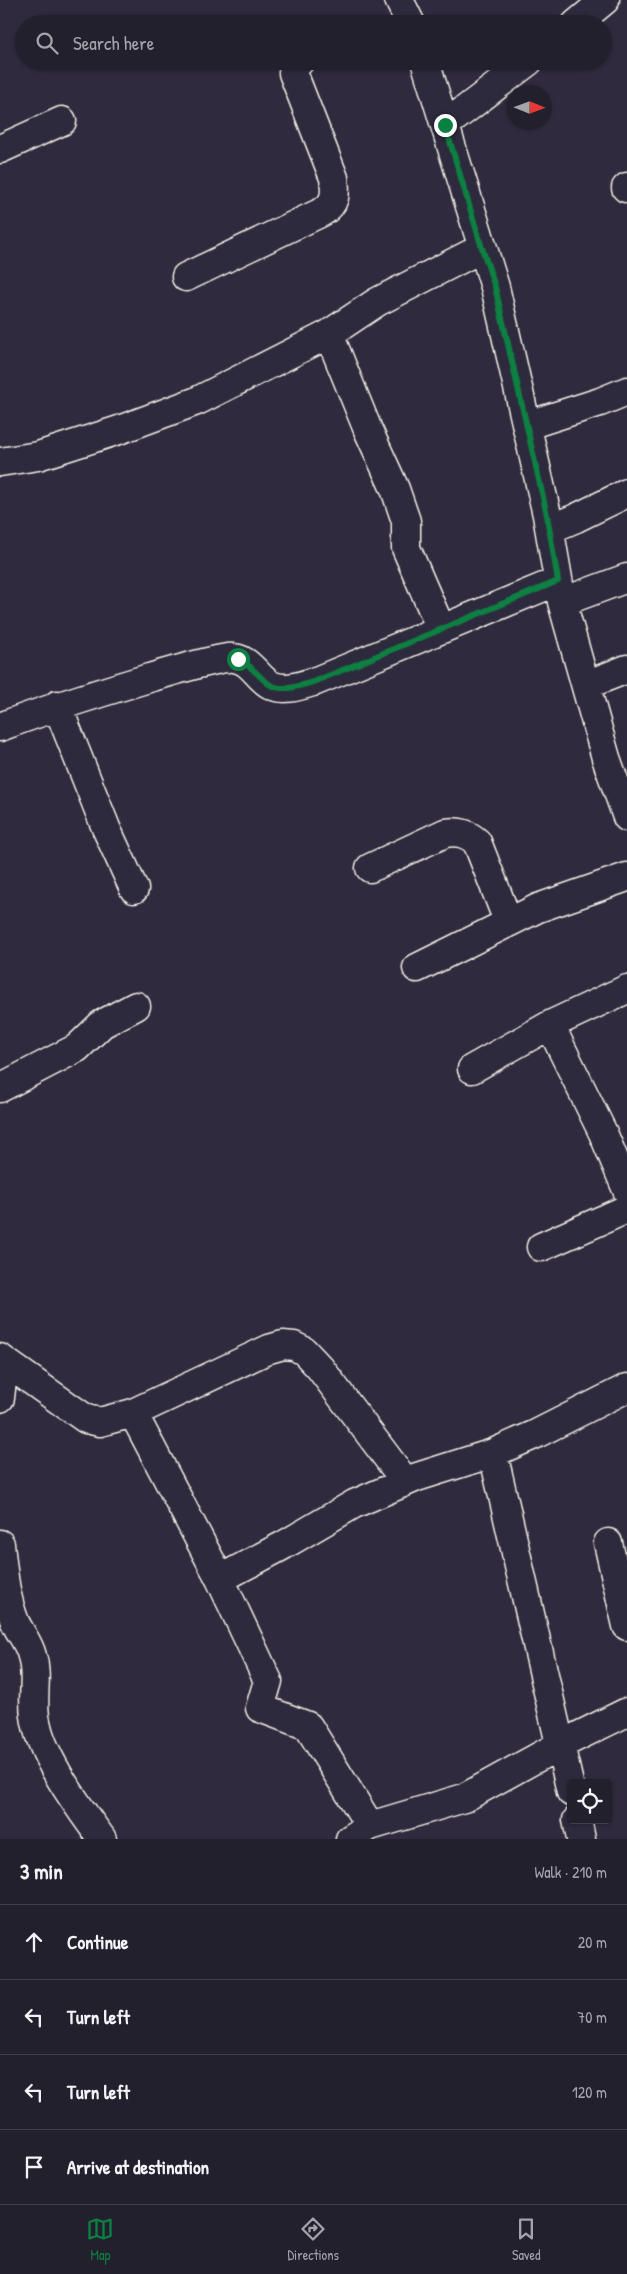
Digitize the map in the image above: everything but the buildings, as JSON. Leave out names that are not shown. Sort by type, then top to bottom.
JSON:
[{"type":"street","points":[[399,0],[406,15]]},
{"type":"street","points":[[587,15],[605,0]]},
{"type":"street","points":[[186,277],[322,212],[333,204],[336,192],[334,178],[293,73],[294,70]]},
{"type":"street","points":[[428,70],[495,287],[528,425],[550,529],[560,591],[606,758],[627,817]]},
{"type":"street","points":[[445,125],[517,70]]},
{"type":"street","points":[[0,149],[62,121]]},
{"type":"street","points":[[0,462],[38,456],[118,430],[197,401],[329,334],[377,302],[482,248]]},
{"type":"street","points":[[329,334],[368,430],[395,489],[406,520],[406,548],[441,629]]},
{"type":"street","points":[[528,425],[600,402],[627,391]]},
{"type":"street","points":[[550,529],[627,493]]},
{"type":"street","points":[[0,727],[58,705],[182,669],[229,658],[246,662],[270,685],[296,688],[441,629],[560,591],[627,578]]},
{"type":"street","points":[[586,685],[627,669]]},
{"type":"street","points":[[58,705],[106,828],[134,889]]},
{"type":"street","points":[[370,868],[444,833],[456,831],[470,836],[477,842],[508,921]]},
{"type":"street","points":[[417,968],[508,921],[538,908],[627,877]]},
{"type":"street","points":[[472,1069],[550,1025],[627,989]]},
{"type":"street","points":[[0,1088],[76,1048],[102,1024],[136,1006]]},
{"type":"street","points":[[550,1025],[603,1133],[627,1190]]},
{"type":"street","points":[[540,1247],[627,1209]]},
{"type":"street","points":[[2,1360],[62,1404],[86,1419],[100,1422],[132,1413],[268,1349],[283,1345],[294,1346],[304,1351],[320,1368],[405,1482]]},
{"type":"street","points":[[0,1398],[2,1360]]},
{"type":"street","points":[[220,1579],[284,1546],[354,1504],[405,1482],[492,1453],[534,1435],[627,1388]]},
{"type":"street","points":[[132,1413],[220,1579],[268,1681],[260,1708],[308,1726],[360,1833],[464,1798],[560,1745],[627,1712]]},
{"type":"street","points":[[492,1453],[568,1779]]},
{"type":"street","points":[[608,1543],[627,1626]]},
{"type":"street","points":[[0,1544],[5,1591],[16,1623],[32,1654],[34,1663],[35,1716],[38,1729],[50,1759],[74,1800],[102,1839]]},
{"type":"street","points":[[578,1824],[581,1839]]},
{"type":"route","points":[[238,659],[255,669],[270,685],[296,688],[558,581],[547,515],[528,425],[495,287],[445,125]]}]
